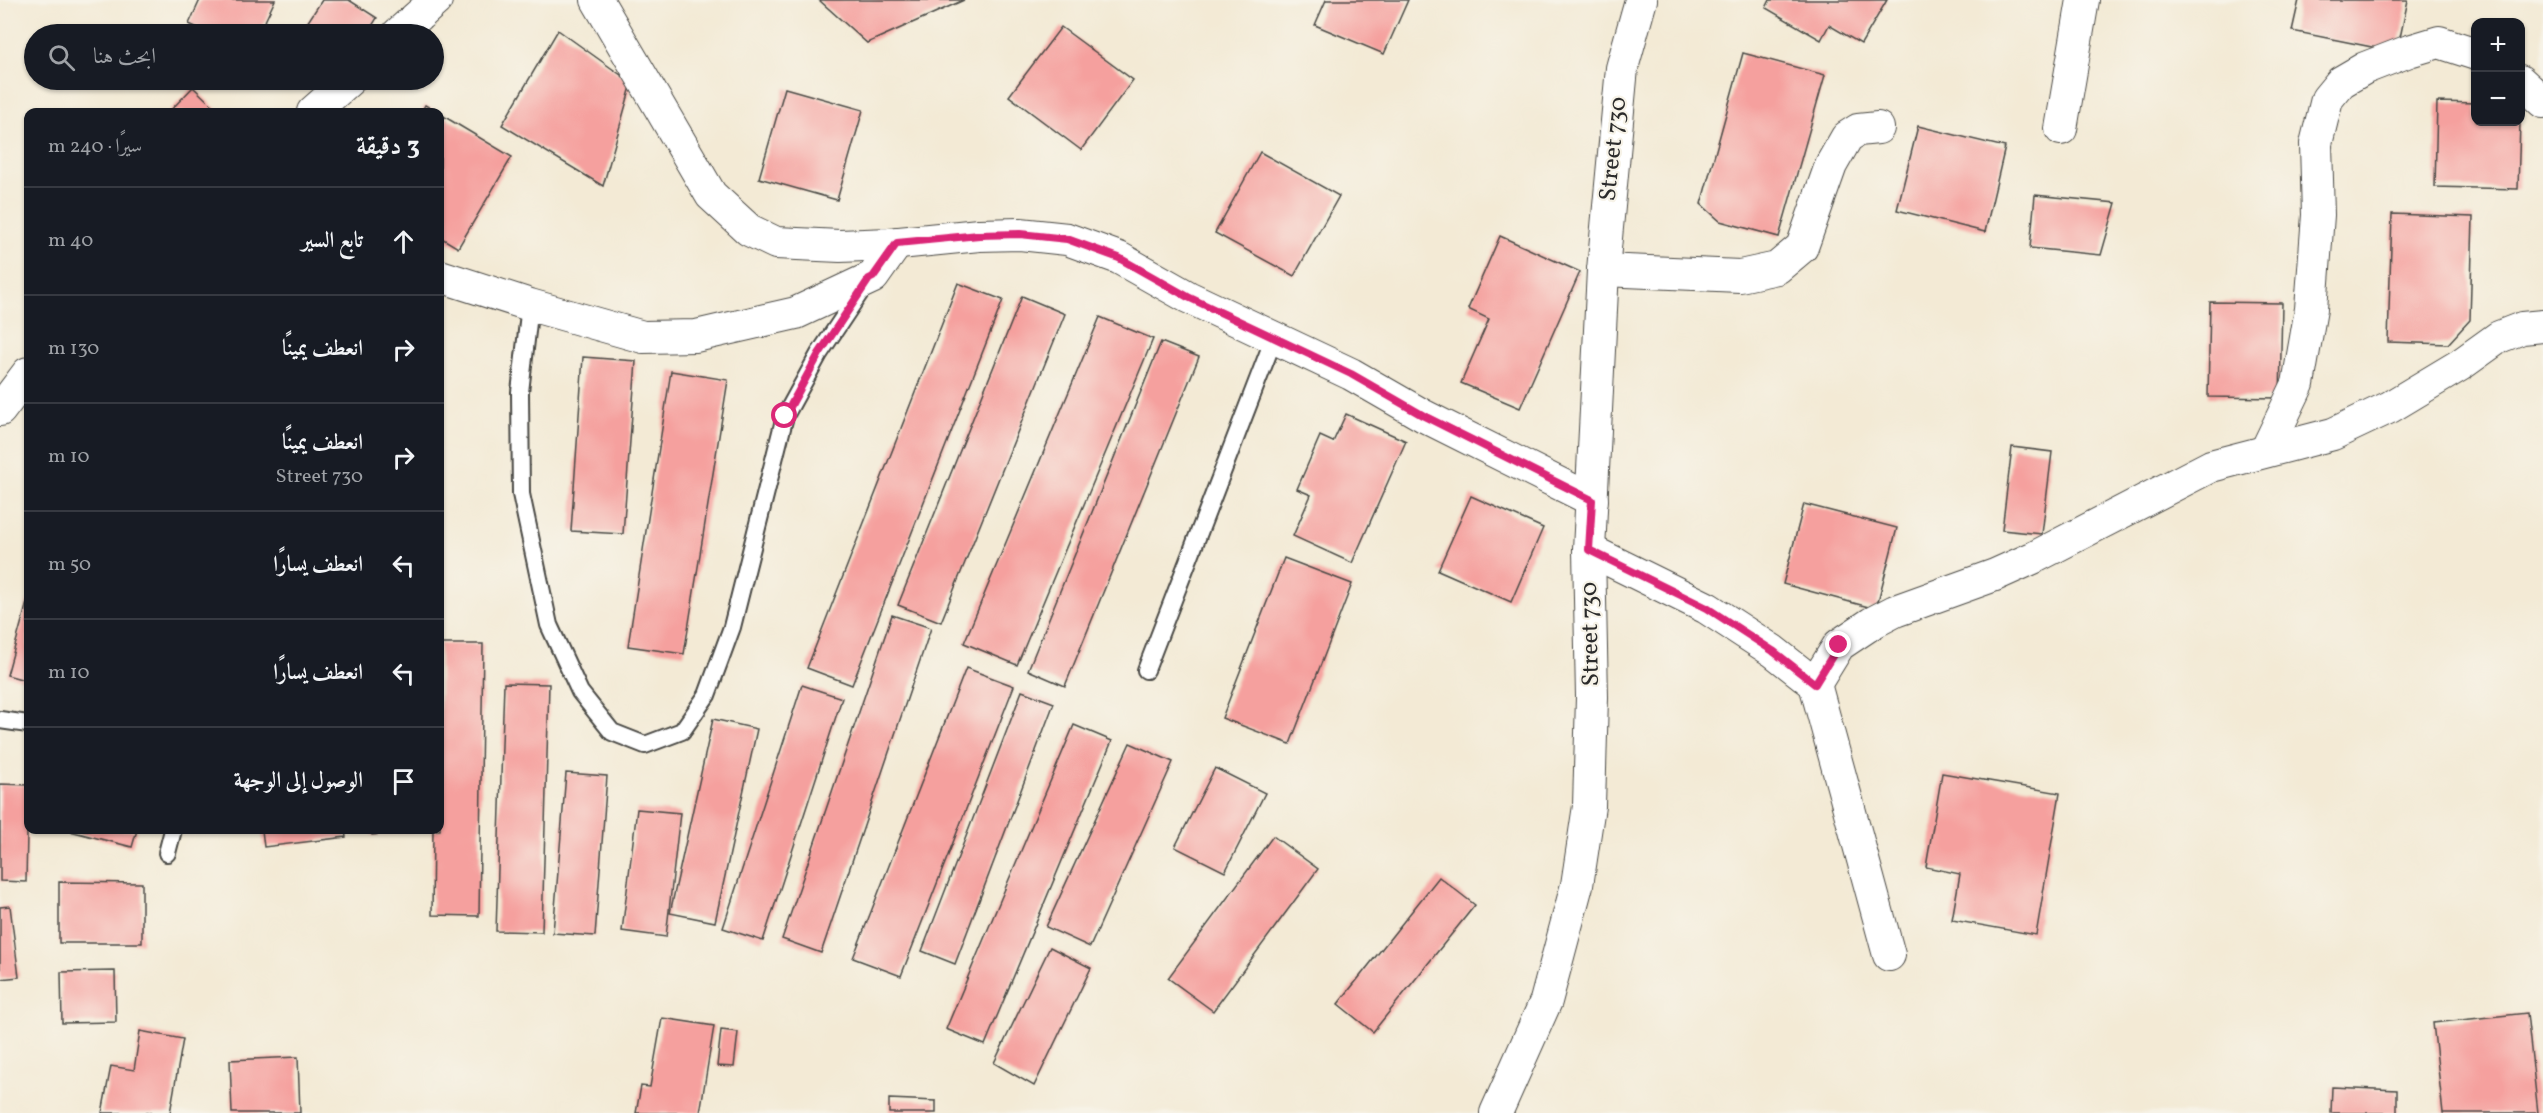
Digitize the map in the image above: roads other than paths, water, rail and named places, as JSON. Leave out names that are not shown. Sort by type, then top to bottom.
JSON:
[{"type":"street","points":[[409,24],[436,0]]},
{"type":"street","points":[[597,0],[711,195],[749,230],[776,243],[840,246],[979,235],[1020,234],[1067,239],[1119,258],[1188,297],[1351,374],[1424,416],[1592,500]]},
{"type":"street","name":"Street 730","points":[[1496,1113],[1546,1001],[1578,885],[1589,806],[1592,698],[1589,550],[1603,270],[1622,68],[1641,0]]},
{"type":"street","points":[[2061,129],[2083,0]]},
{"type":"street","points":[[2266,451],[2298,384],[2311,309],[2318,214],[2316,144],[2327,99],[2341,82],[2365,68],[2409,51],[2439,42],[2471,53]]},
{"type":"street","points":[[2525,86],[2543,102]]},
{"type":"street","points":[[318,108],[338,90]]},
{"type":"street","points":[[1603,270],[1740,276],[1778,268],[1802,247],[1831,165],[1846,137],[1858,130],[1878,128]]},
{"type":"street","points":[[444,277],[530,305],[643,337],[696,336],[796,314],[873,277],[897,243]]},
{"type":"street","points":[[1815,684],[1839,645],[1895,611],[2035,558],[2211,465],[2296,446],[2333,434],[2390,407],[2460,365],[2499,338],[2522,328],[2543,326]]},
{"type":"street","points":[[0,410],[24,377]]},
{"type":"street","points":[[1589,550],[1707,608],[1773,651],[1815,684],[1889,955]]},
{"type":"lane","points":[[530,305],[520,392],[521,494],[549,625],[580,692],[612,732],[645,745],[682,731],[707,695],[732,627],[785,416],[819,354],[869,279]]},
{"type":"lane","points":[[1146,670],[1274,338]]},
{"type":"lane","points":[[0,720],[24,723]]},
{"type":"lane","points":[[167,853],[172,834]]}]
